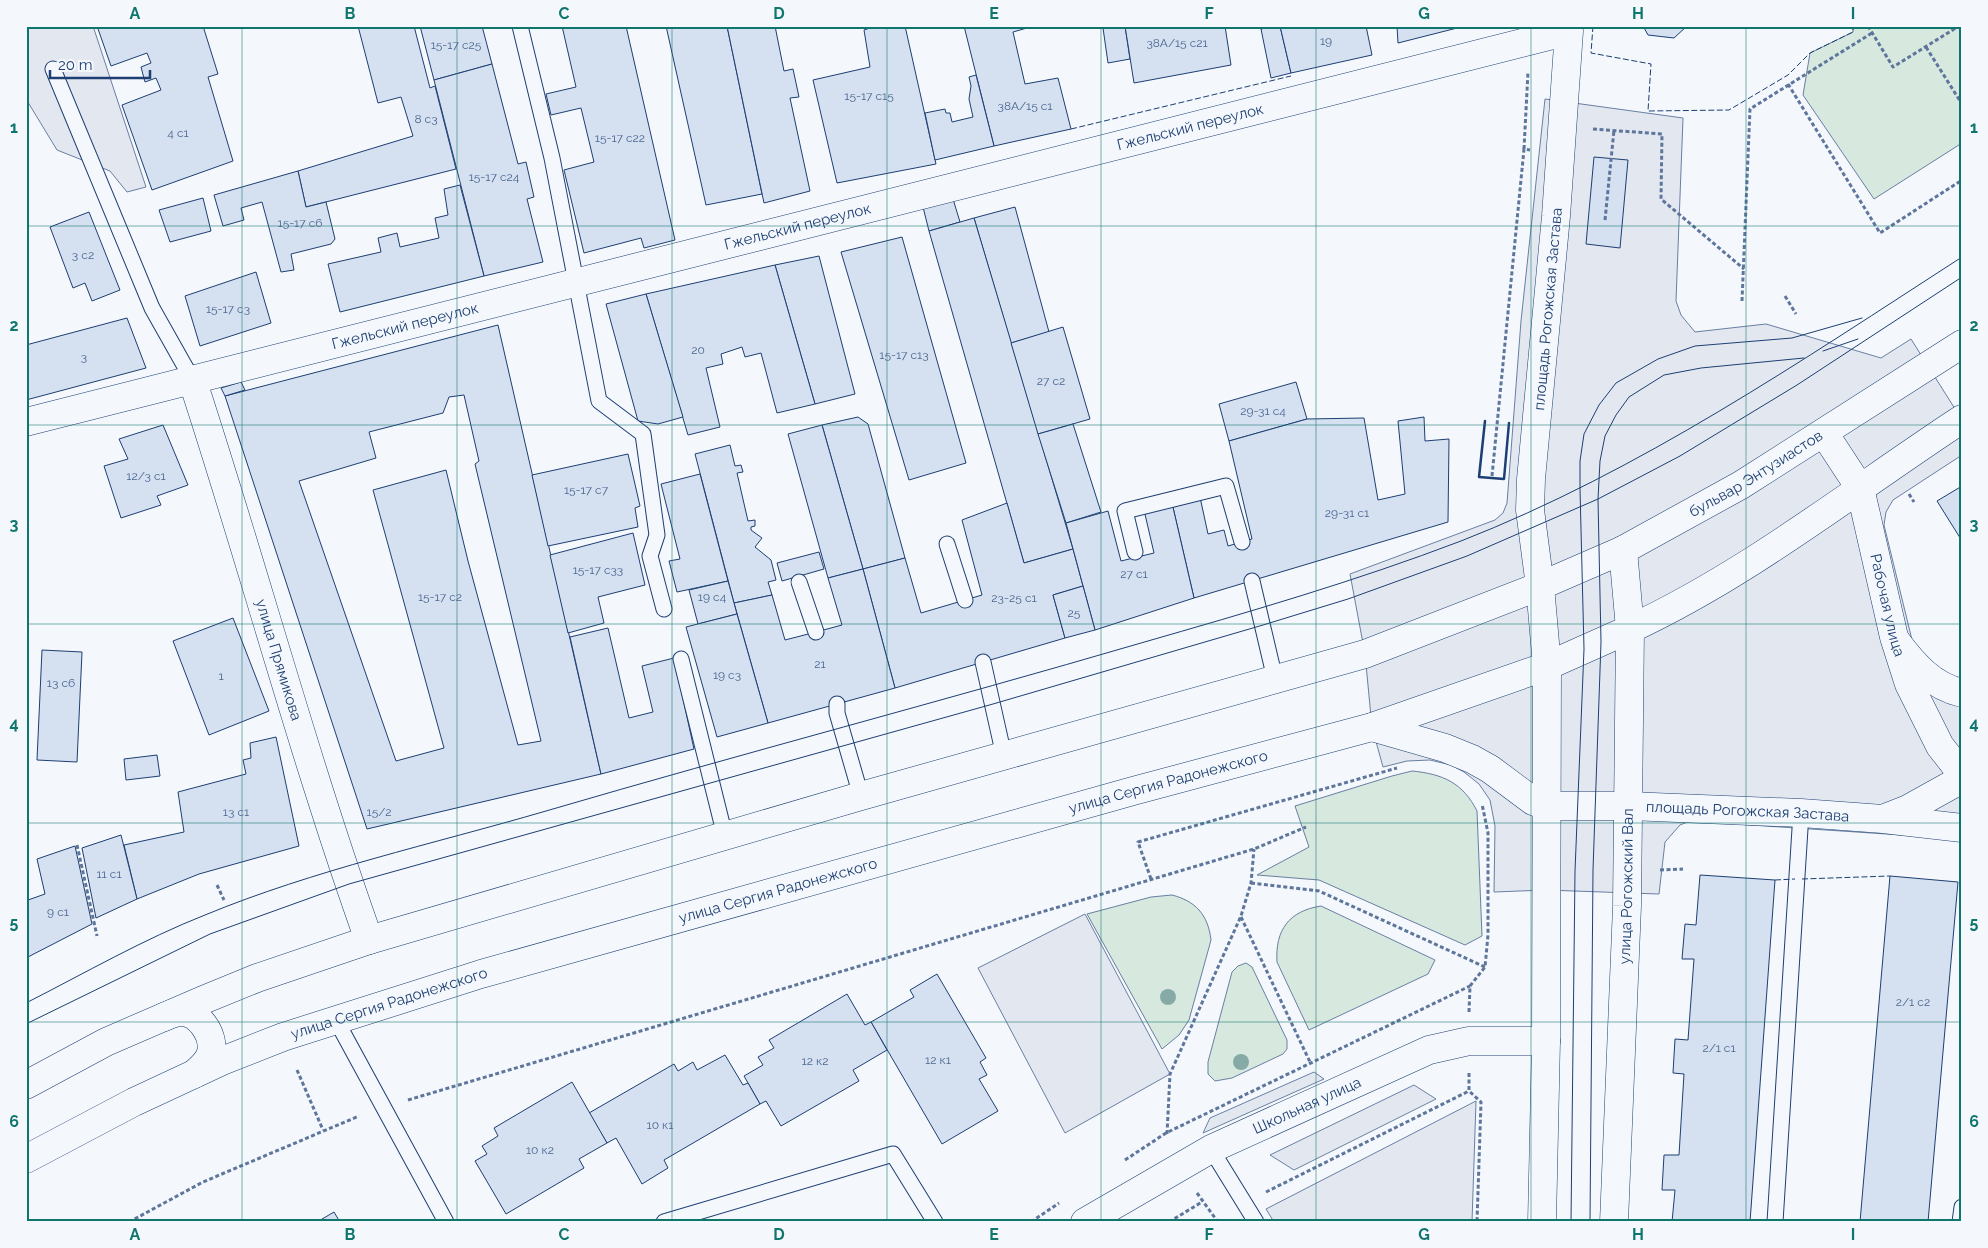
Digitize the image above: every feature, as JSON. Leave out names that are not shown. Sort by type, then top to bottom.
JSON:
[{"type":"main road","name":"Гжельский переулок","points":[[26,422],[1570,31]]},
{"type":"main road","name":"площадь Рогожская Застава","points":[[1540,586],[1530,510],[1531,479],[1556,216],[1570,31]]},
{"type":"main road","name":"бульвар Энтузиастов","points":[[1540,586],[1623,550],[1742,486],[1962,344]]},
{"type":"main road","name":"улица Прямикова","points":[[192,379],[225,480],[336,848],[369,940]]},
{"type":"main road","points":[[1547,666],[1630,629],[1717,585],[1784,542],[1962,419]]},
{"type":"main road","name":"Рабочая улица","points":[[1824,433],[1860,488],[1894,637],[1909,684],[1940,746],[1962,774]]},
{"type":"main road","name":"улица Рогожский Вал","points":[[1614,1222],[1627,906],[1629,806],[1630,629],[1623,550]]},
{"type":"main road","points":[[26,1085],[106,1042],[164,1017],[257,978],[369,940],[861,796],[1364,654],[1540,586],[1547,666],[1546,1041],[1542,1222]]},
{"type":"main road","points":[[1894,637],[1913,665],[1931,680],[1962,693]]},
{"type":"main road","name":"улица Сергия Радонежского","points":[[26,1159],[134,1102],[194,1074],[283,1037],[481,974],[1133,790],[1372,727],[1547,666]]},
{"type":"main road","name":"площадь Рогожская Застава","points":[[1372,727],[1445,748],[1472,758],[1533,801],[1547,806],[1629,806],[1800,813],[1883,819],[1962,828]]},
{"type":"main road","points":[[1883,819],[1962,779]]},
{"type":"main road","points":[[164,1017],[180,1012],[191,1014],[207,1030],[211,1052],[206,1064],[194,1074]]},
{"type":"main road","name":"Школьная улица","points":[[1085,1222],[1211,1149],[1429,1050],[1469,1041],[1546,1041]]},
{"type":"lane","points":[[520,26],[552,158],[600,401],[643,434],[657,535],[650,556],[664,609]]},
{"type":"lane","points":[[53,69],[152,308],[192,379]]},
{"type":"lane","points":[[1135,552],[1125,511],[1226,486],[1242,542]]},
{"type":"lane","points":[[947,544],[965,600]]},
{"type":"lane","points":[[1252,580],[1275,679]]},
{"type":"lane","points":[[799,582],[816,632]]},
{"type":"lane","points":[[681,659],[725,836]]},
{"type":"lane","points":[[983,662],[1004,756]]},
{"type":"lane","points":[[837,704],[837,713],[861,796]]},
{"type":"lane","points":[[1775,1222],[1800,813]]},
{"type":"lane","points":[[336,1020],[446,1222]]},
{"type":"lane","points":[[1211,1149],[1256,1222]]},
{"type":"lane","points":[[664,1222],[893,1154],[935,1222]]},
{"type":"lane","points":[[1960,1222],[1962,1207]]},
{"type":"path","points":[[1868,26],[1893,67],[1960,26]]},
{"type":"path","points":[[1742,301],[1750,109],[1872,33]]},
{"type":"path","points":[[1492,476],[1524,149],[1529,41]]},
{"type":"path","points":[[1926,46],[1962,104]]},
{"type":"path","points":[[1788,84],[1880,233],[1962,180]]},
{"type":"path","points":[[1586,128],[1662,134],[1661,200],[1744,269]]},
{"type":"path","points":[[1605,220],[1614,130]]},
{"type":"path","points":[[1524,149],[1532,150]]},
{"type":"path","points":[[1785,296],[1796,314]]},
{"type":"path","points":[[1906,490],[1914,502]]},
{"type":"path","points":[[1151,880],[1138,842],[1405,766]]},
{"type":"path","points":[[1469,1014],[1470,986],[1485,967],[1488,935],[1488,833],[1481,801]]},
{"type":"path","points":[[129,1222],[203,1182],[323,1130],[383,1108],[1254,849],[1306,826]]},
{"type":"path","points":[[77,845],[97,936]]},
{"type":"path","points":[[1166,1133],[1170,1074],[1241,916],[1251,883],[1254,849]]},
{"type":"path","points":[[1660,870],[1683,869]]},
{"type":"path","points":[[1488,872],[1494,872]]},
{"type":"path","points":[[1251,883],[1319,891],[1485,967]]},
{"type":"path","points":[[217,885],[224,900]]},
{"type":"path","points":[[1241,916],[1310,1062]]},
{"type":"path","points":[[1469,1068],[1469,1090],[1481,1102],[1477,1222]]},
{"type":"path","points":[[297,1070],[323,1130]]},
{"type":"path","points":[[1216,1218],[1469,1090]]},
{"type":"path","points":[[1169,1222],[1202,1202]]},
{"type":"shaded area","points":[[26,26],[93,26],[146,187],[127,192],[110,171],[57,150],[26,99]]},
{"type":"shaded area","points":[[1853,26],[1962,26],[1962,143],[1874,199],[1803,95],[1810,53],[1853,32]]},
{"type":"shaded area","points":[[1545,99],[1683,118],[1676,301],[1681,315],[1695,332],[1766,324],[1881,358],[1911,339],[1962,420],[1962,455],[1893,500],[1886,512],[1884,525],[1913,644],[1934,670],[1962,680],[1962,839],[1690,821],[1680,825],[1665,842],[1659,894],[1546,890],[1494,892],[1495,826],[1490,800],[1479,784],[1464,772],[1451,765],[1430,760],[1407,761],[1383,767],[1372,727],[1365,654],[1350,574],[1495,520],[1503,513],[1507,503],[1521,321]]},
{"type":"shaded area","points":[[1412,771],[1423,772],[1451,782],[1465,793],[1477,811],[1482,936],[1465,945],[1319,880],[1257,875],[1309,847],[1295,806]]},
{"type":"shaded area","points":[[1172,895],[1187,901],[1199,910],[1207,923],[1211,940],[1189,1020],[1179,1035],[1162,1049],[1087,914],[1151,897]]},
{"type":"shaded area","points":[[1321,906],[1435,960],[1428,974],[1309,1030],[1277,962],[1277,951],[1282,932],[1292,917],[1300,912]]},
{"type":"shaded area","points":[[1085,914],[1170,1074],[1065,1133],[978,968]]},
{"type":"shaded area","points":[[1246,963],[1252,967],[1287,1040],[1287,1049],[1283,1054],[1232,1078],[1215,1081],[1208,1074],[1208,1062],[1232,972],[1238,966]]},
{"type":"shaded area","points":[[1314,1072],[1324,1079],[1203,1133],[1210,1118]]},
{"type":"shaded area","points":[[1414,1085],[1436,1099],[1294,1170],[1270,1155]]},
{"type":"shaded area","points":[[1476,1101],[1472,1222],[1274,1222],[1266,1209]]},
{"type":"building","points":[[97,26],[203,26],[218,74],[208,77],[233,161],[152,190],[122,105],[161,90],[156,78],[145,82],[141,67],[151,63],[147,53],[111,66]]},
{"type":"building","points":[[358,26],[414,26],[430,88],[435,86],[456,169],[306,207],[298,171],[413,136],[401,97],[378,103]]},
{"type":"building","points":[[420,26],[482,26],[492,64],[434,80]]},
{"type":"building","points":[[562,26],[626,26],[675,240],[644,248],[641,238],[584,253],[564,170],[594,162],[581,108],[551,115],[546,94],[576,87]]},
{"type":"building","points":[[666,26],[727,26],[762,194],[706,205]]},
{"type":"building","points":[[727,26],[775,26],[784,71],[793,69],[799,97],[790,98],[810,191],[764,203]]},
{"type":"building","points":[[876,26],[905,26],[936,164],[837,183],[813,80],[870,67],[864,30]]},
{"type":"building","points":[[964,26],[1034,26],[1013,32],[1025,84],[1058,78],[1071,129],[994,146]]},
{"type":"building","points":[[1125,26],[1130,59],[1108,63],[1103,28]]},
{"type":"building","points":[[1125,26],[1225,26],[1231,65],[1134,83]]},
{"type":"building","points":[[1280,26],[1291,73],[1271,78],[1261,29]]},
{"type":"building","points":[[1280,26],[1366,26],[1372,55],[1291,73]]},
{"type":"building","points":[[1397,26],[1465,26],[1398,43]]},
{"type":"building","points":[[1643,26],[1687,26],[1674,38],[1648,35]]},
{"type":"building","points":[[492,64],[518,164],[526,162],[534,197],[527,199],[543,262],[484,276],[434,80]]},
{"type":"building","points":[[976,75],[994,146],[935,160],[925,113],[945,109],[946,113],[950,113],[952,122],[973,117],[969,99],[971,86],[969,77]]},
{"type":"building","points":[[1594,157],[1628,160],[1620,248],[1586,244]]},
{"type":"building","points":[[298,171],[306,207],[326,202],[335,239],[331,244],[291,254],[294,270],[281,272],[262,202],[241,208],[244,220],[223,226],[214,195]]},
{"type":"building","points":[[460,185],[484,276],[340,312],[328,264],[381,252],[378,238],[397,233],[400,247],[439,238],[435,218],[448,215],[444,189]]},
{"type":"building","points":[[203,198],[211,231],[170,242],[159,210]]},
{"type":"building","points":[[953,199],[960,222],[929,231],[923,207]]},
{"type":"building","points":[[1015,207],[1049,332],[1011,343],[974,218]]},
{"type":"building","points":[[89,212],[120,290],[92,301],[85,283],[73,288],[50,227]]},
{"type":"building","points":[[974,218],[1073,549],[1024,563],[929,231]]},
{"type":"building","points":[[902,237],[966,463],[909,480],[841,252]]},
{"type":"building","points":[[819,256],[855,394],[815,404],[775,265]]},
{"type":"building","points":[[775,265],[815,404],[777,413],[761,353],[745,357],[742,347],[721,354],[723,364],[706,368],[720,427],[688,435],[646,294]]},
{"type":"building","points":[[256,272],[271,323],[200,346],[185,296]]},
{"type":"building","points":[[646,294],[683,417],[658,424],[638,421],[606,304]]},
{"type":"building","points":[[127,318],[146,368],[26,400],[26,345]]},
{"type":"building","points":[[498,325],[601,774],[367,829],[225,396]],"holes":[[[464,395],[479,461],[475,464],[541,741],[518,745],[468,561],[446,470],[373,490],[444,748],[396,761],[299,481],[376,458],[369,432],[443,413],[449,397]]]},
{"type":"building","points":[[1063,327],[1090,419],[1038,434],[1011,343]]},
{"type":"building","points":[[241,382],[245,390],[225,396],[221,388]]},
{"type":"building","points":[[1296,382],[1307,419],[1229,441],[1219,404]]},
{"type":"building","points":[[858,417],[868,424],[905,558],[863,569],[822,425]]},
{"type":"building","points":[[1424,417],[1425,441],[1449,439],[1448,522],[1194,598],[1172,503],[1200,497],[1208,534],[1224,530],[1228,546],[1252,539],[1229,441],[1307,419],[1364,418],[1378,500],[1405,494],[1398,421]]},
{"type":"building","points":[[1073,424],[1101,512],[1066,523],[1038,434]]},
{"type":"building","points":[[163,425],[188,485],[157,496],[161,505],[121,518],[104,466],[128,459],[119,439]]},
{"type":"building","points":[[822,425],[863,569],[828,578],[788,434]]},
{"type":"building","points":[[730,445],[735,466],[741,465],[743,472],[737,473],[748,521],[755,520],[755,526],[751,527],[751,530],[762,538],[755,547],[771,560],[776,580],[768,582],[772,595],[734,603],[695,454]]},
{"type":"building","points":[[628,454],[640,506],[635,508],[638,527],[548,546],[532,475]]},
{"type":"building","points":[[700,474],[728,581],[677,592],[669,561],[680,559],[661,484]]},
{"type":"building","points":[[1962,486],[1962,541],[1937,501]]},
{"type":"building","points":[[1007,503],[1024,563],[1073,549],[1083,586],[1053,595],[1065,638],[895,688],[863,569],[905,558],[921,613],[982,595],[962,520]]},
{"type":"building","points":[[1172,503],[1194,598],[1095,630],[1066,523],[1108,511],[1121,561],[1154,553],[1144,510]]},
{"type":"building","points":[[633,533],[645,585],[598,597],[604,623],[568,633],[550,555]]},
{"type":"building","points":[[819,552],[824,569],[782,581],[777,563]]},
{"type":"building","points":[[863,569],[895,688],[768,723],[734,603],[772,595],[785,640],[816,632],[842,625],[828,578]]},
{"type":"building","points":[[728,581],[737,614],[698,624],[689,590]]},
{"type":"building","points":[[1083,586],[1095,630],[1065,638],[1053,595]]},
{"type":"building","points":[[737,614],[768,723],[717,737],[686,627]]},
{"type":"building","points":[[233,618],[269,711],[209,735],[173,641]]},
{"type":"building","points":[[608,628],[629,718],[653,712],[642,666],[674,658],[694,749],[601,774],[570,637]]},
{"type":"building","points":[[42,650],[82,652],[77,762],[37,760]]},
{"type":"building","points":[[276,737],[299,846],[199,874],[137,899],[124,845],[184,832],[178,792],[246,774],[243,760],[251,758],[250,743]]},
{"type":"building","points":[[157,755],[160,776],[126,780],[124,759]]},
{"type":"building","points":[[121,835],[137,899],[96,918],[82,848]]},
{"type":"building","points":[[75,846],[92,924],[26,958],[26,895],[28,900],[45,894],[37,859]]},
{"type":"building","points":[[1700,875],[1775,880],[1750,1222],[1672,1222],[1675,1190],[1662,1190],[1664,1155],[1679,1155],[1684,1074],[1673,1073],[1675,1039],[1688,1040],[1694,959],[1682,959],[1685,924],[1696,925]]},
{"type":"building","points":[[1890,876],[1958,882],[1928,1222],[1860,1222]]},
{"type":"building","points":[[937,974],[986,1058],[980,1062],[987,1075],[979,1079],[998,1111],[942,1144],[871,1022],[914,997],[910,990]]},
{"type":"building","points":[[847,994],[865,1025],[871,1022],[887,1050],[853,1070],[859,1081],[781,1126],[766,1101],[760,1104],[744,1076],[763,1065],[758,1057],[774,1048],[769,1040]]},
{"type":"building","points":[[725,1055],[743,1085],[748,1083],[760,1104],[664,1160],[668,1168],[642,1184],[616,1138],[607,1143],[589,1113],[674,1064],[678,1071],[693,1062],[697,1070]]},
{"type":"building","points":[[572,1082],[607,1143],[579,1159],[584,1168],[506,1214],[475,1161],[487,1154],[482,1146],[498,1136],[494,1128]]},
{"type":"building","points":[[334,1212],[340,1222],[317,1222]]},
{"type":"tram line","points":[[26,1003],[182,924],[288,884],[1222,620],[1342,583],[1461,541],[1527,513],[1592,482],[1656,448],[1780,374],[1962,257]]},
{"type":"tram line","points":[[26,1024],[210,934],[349,884],[993,704],[1263,625],[1348,599],[1467,556],[1598,499],[1680,456],[1797,385],[1962,277]]},
{"type":"tram line","points":[[1571,1222],[1575,871],[1584,649],[1580,461],[1584,434],[1599,405],[1616,383],[1658,359],[1695,346],[1792,338],[1862,318]]},
{"type":"tram line","points":[[1823,351],[1858,339]]},
{"type":"tram line","points":[[1590,1222],[1593,870],[1601,642],[1598,499],[1600,461],[1605,436],[1616,415],[1629,397],[1664,375],[1701,368],[1804,358]]},
{"type":"fence","points":[[1593,26],[1591,53],[1651,64],[1648,111],[1729,110],[1788,75],[1810,53],[1853,32],[1853,26]]},
{"type":"fence","points":[[1071,129],[1291,76]]},
{"type":"fence","points":[[1802,879],[1890,876]]},
{"type":"fence","points":[[1775,880],[1795,879]]},
{"type":"wall","points":[[1485,421],[1479,477],[1504,479],[1509,423]]}]
